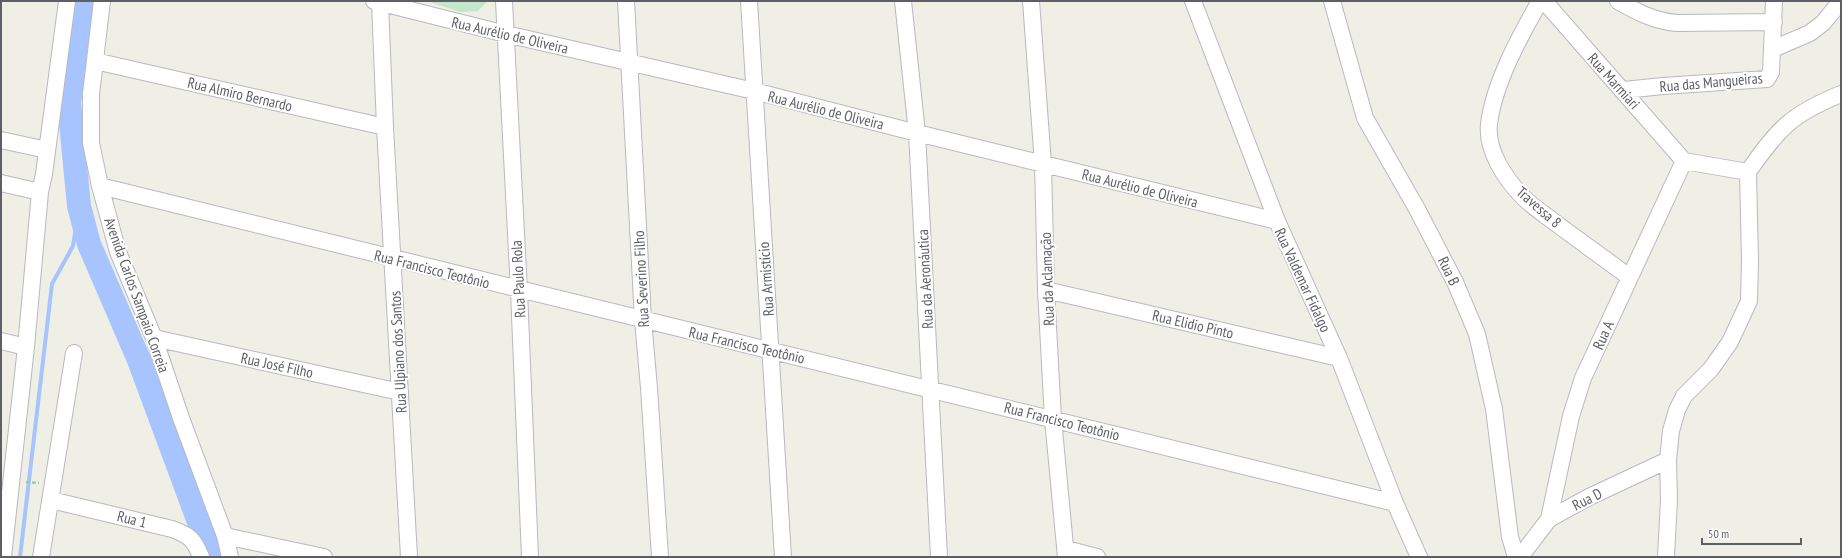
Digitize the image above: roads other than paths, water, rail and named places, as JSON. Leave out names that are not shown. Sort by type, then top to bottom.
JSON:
[{"type":"street","points":[[3,557],[26,347],[40,192],[67,1]]},
{"type":"street","name":"Avenida Carlos Sampaio Correia","points":[[102,1],[92,94],[91,143],[100,186],[118,252],[154,338],[181,418],[225,536],[230,557]]},
{"type":"street","name":"Rua Paulo Rola","points":[[504,1],[519,291],[530,557]]},
{"type":"street","name":"Rua Severino Filho","points":[[626,1],[643,320],[660,557]]},
{"type":"street","name":"Rua Armistício","points":[[750,1],[754,91],[783,557]]},
{"type":"street","name":"Rua da Aeronáutica","points":[[903,1],[917,133],[939,557]]},
{"type":"street","name":"Rua da Aclamação","points":[[1031,1],[1043,164],[1046,290],[1053,419],[1066,553]]},
{"type":"street","name":"Rua Valdemar Fidalgo","points":[[1193,1],[1276,221],[1340,358],[1395,504],[1418,557]]},
{"type":"street","name":"Rua B","points":[[1332,1],[1365,118],[1417,209],[1454,282],[1477,334],[1494,409],[1510,537],[1516,557]]},
{"type":"street","name":"Travessa 8","points":[[1540,1],[1519,37],[1503,74],[1493,105],[1489,124],[1490,142],[1497,160],[1511,182],[1525,199],[1629,276]]},
{"type":"street","name":"Rua Marmiari","points":[[1544,1],[1611,79],[1624,90],[1684,160]]},
{"type":"street","points":[[1618,1],[1650,18],[1677,24],[1774,22]]},
{"type":"street","points":[[1774,1],[1773,49],[1810,33],[1823,23],[1841,1]]},
{"type":"street","name":"Rua Aurélio de Oliveira","points":[[386,3],[506,34],[754,91],[917,133],[1276,221]]},
{"type":"street","name":"Rua Ulpiano dos Santos","points":[[386,3],[384,127],[393,259],[409,557]]},
{"type":"street","name":"Rua das Mangueiras","points":[[1624,90],[1662,86],[1767,80],[1771,72],[1773,49]]},
{"type":"street","name":"Rua Almiro Bernardo","points":[[95,61],[384,127]]},
{"type":"street","points":[[1666,557],[1669,499],[1668,460],[1672,431],[1677,410],[1684,396],[1711,369],[1730,342],[1749,302],[1750,262],[1748,172],[1775,136],[1795,116],[1815,104],[1841,94]]},
{"type":"street","points":[[1,140],[47,150]]},
{"type":"street","points":[[1684,160],[1748,172]]},
{"type":"street","name":"Rua A","points":[[1549,519],[1571,416],[1584,378],[1629,276],[1684,160]]},
{"type":"street","points":[[1,183],[40,192]]},
{"type":"street","name":"Rua Francisco Teotônio","points":[[100,186],[519,291],[770,349],[1395,504]]},
{"type":"street","name":"Rua Elidio Pinto","points":[[1046,290],[1340,358]]},
{"type":"street","name":"Rua José Filho","points":[[154,338],[400,392]]},
{"type":"street","points":[[1,341],[26,347]]},
{"type":"street","points":[[41,557],[74,353]]},
{"type":"street","name":"Rua D","points":[[1520,557],[1549,519],[1589,497],[1668,460]]},
{"type":"street","name":"Rua 1","points":[[51,500],[172,528],[184,534],[196,543],[201,557]]},
{"type":"street","points":[[225,536],[324,557]]},
{"type":"street","points":[[1066,553],[1098,557]]},
{"type":"waterway","points":[[87,1],[69,102],[79,206],[89,244],[139,360],[212,557]]},
{"type":"waterway","points":[[20,557],[52,284],[73,246],[79,206]]}]
